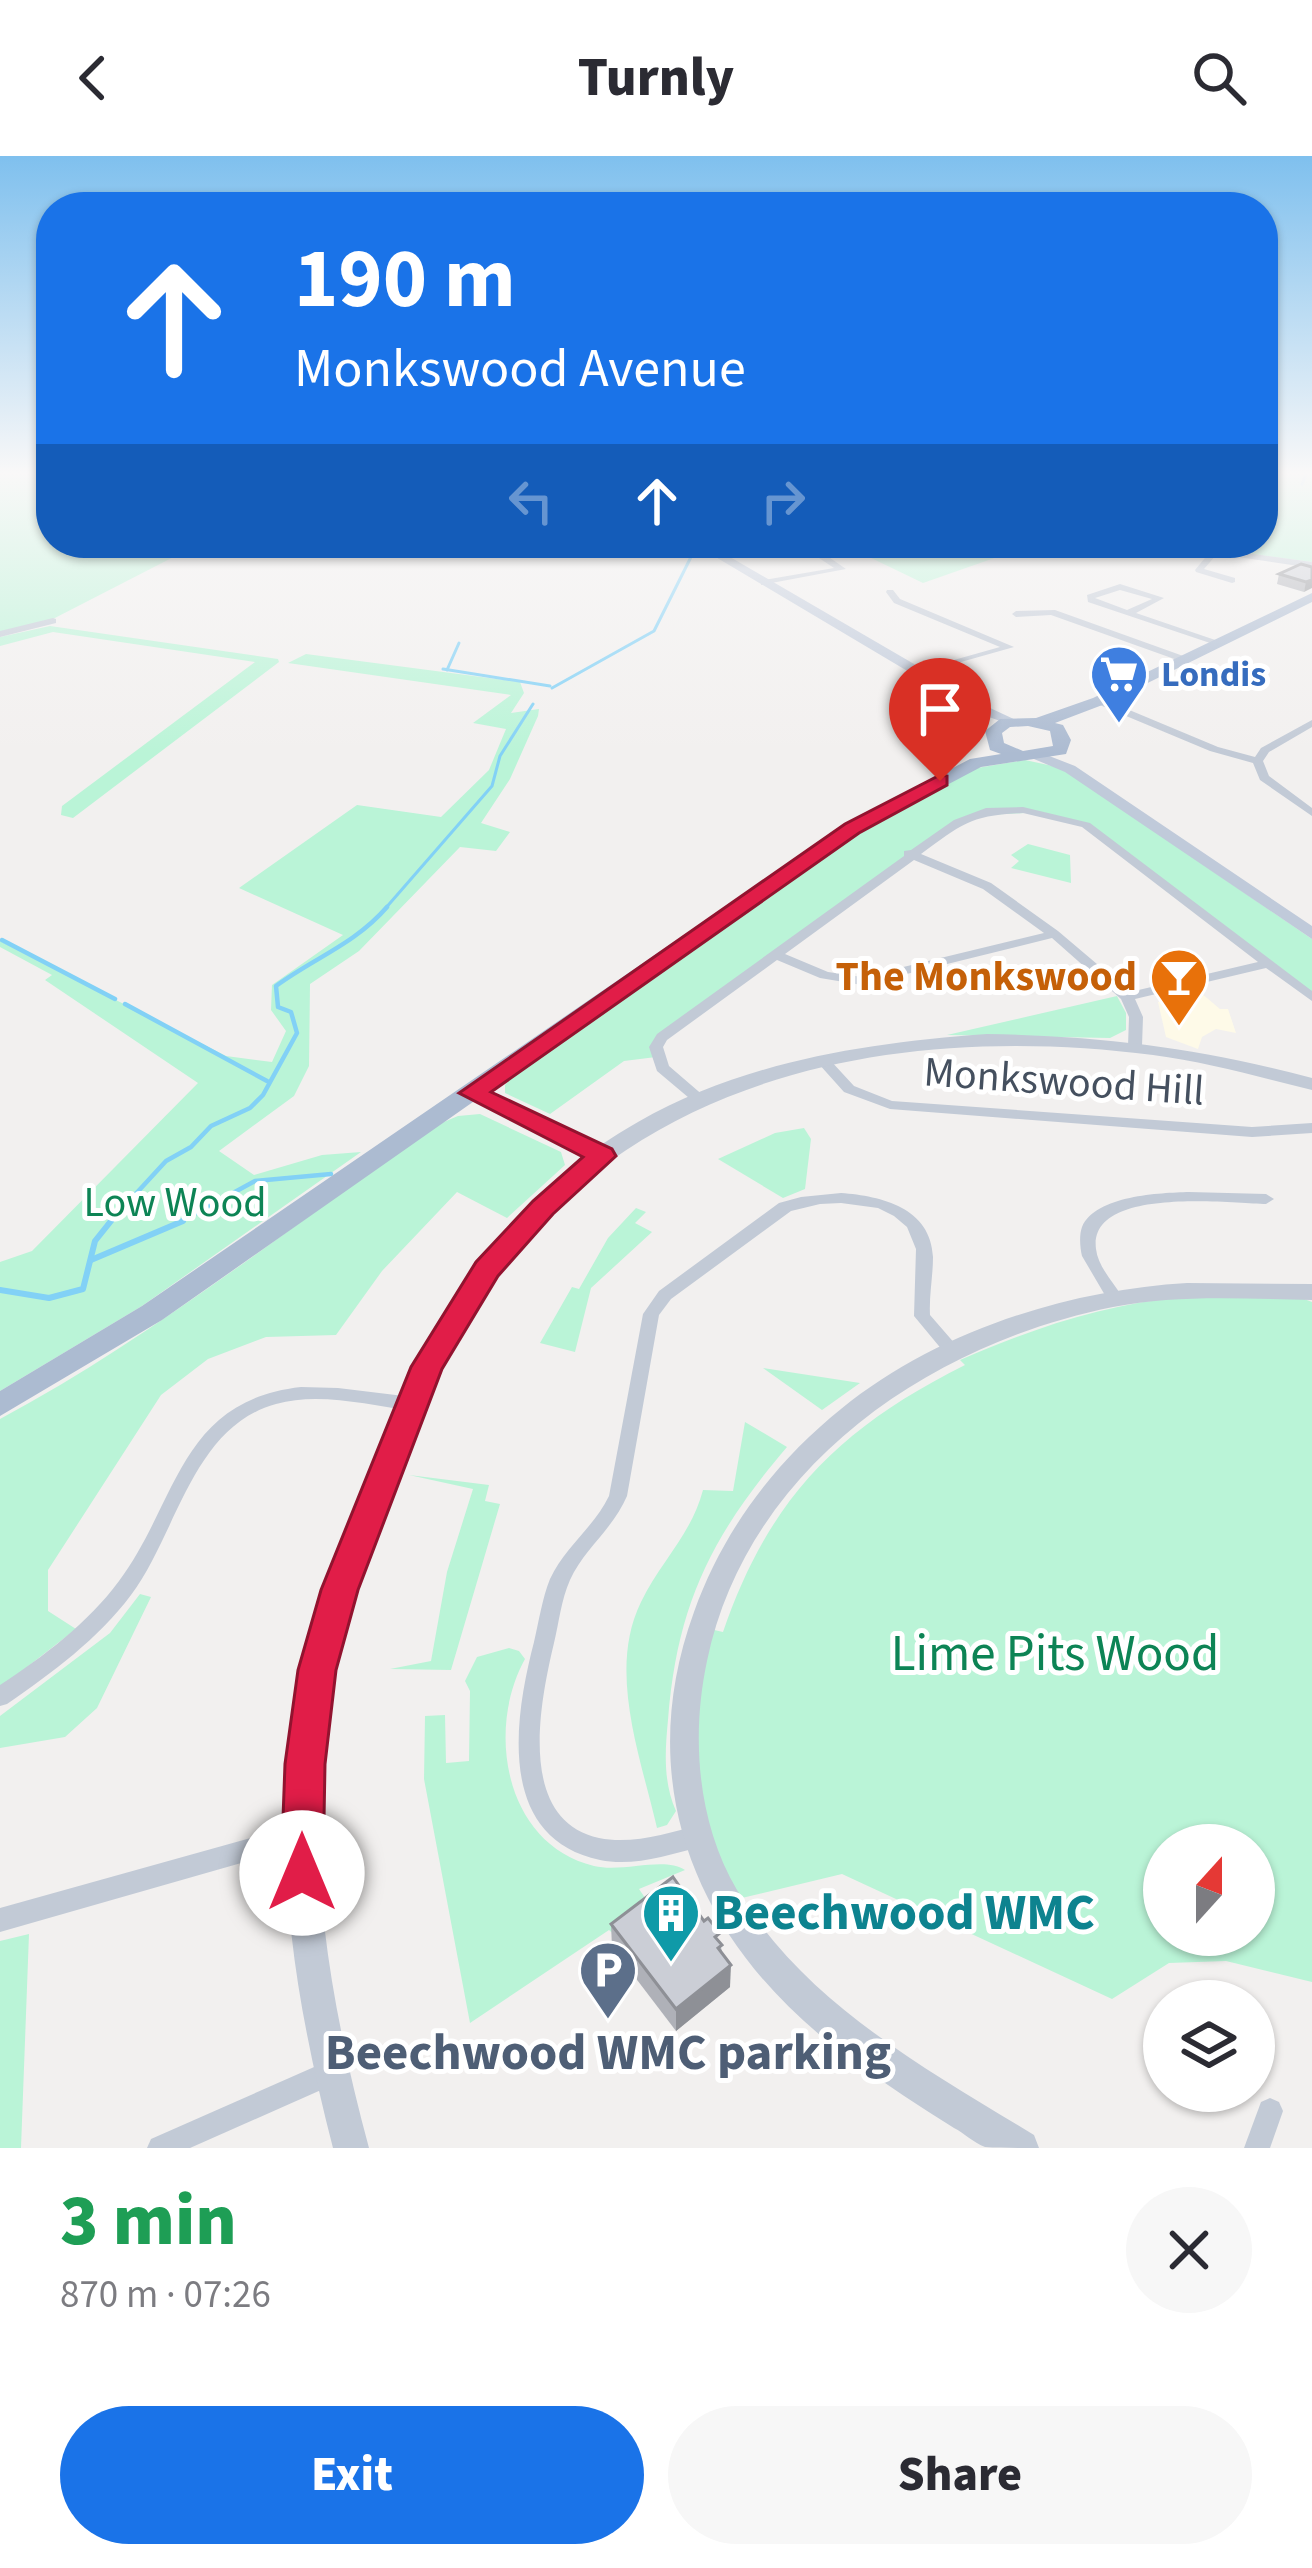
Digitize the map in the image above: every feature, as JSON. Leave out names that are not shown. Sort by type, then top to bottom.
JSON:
[{"type":"main road","points":[[739,568],[917,673],[1011,722],[1061,723],[1312,597]]},
{"type":"main road","points":[[983,710],[994,739],[1070,769],[1312,934]]},
{"type":"main road","points":[[976,764],[1011,722]]},
{"type":"main road","points":[[1061,723],[1060,750],[1070,769]]},
{"type":"main road","points":[[0,1405],[152,1313],[852,828],[976,764],[1060,750]]},
{"type":"street","points":[[764,583],[842,568]]},
{"type":"street","points":[[1194,568],[1232,580]]},
{"type":"street","points":[[1129,614],[1160,598],[1120,587],[1090,597],[1092,602],[1129,614],[1219,643]]},
{"type":"street","points":[[890,592],[897,601],[1009,647],[917,673]]},
{"type":"street","points":[[1016,614],[1052,613],[1183,659]]},
{"type":"street","points":[[0,634],[53,621]]},
{"type":"street","points":[[1099,701],[1214,749],[1258,761]]},
{"type":"street","points":[[1258,761],[1271,746],[1312,723]]},
{"type":"street","points":[[1258,761],[1264,778],[1312,813]]},
{"type":"street","points":[[700,1100],[662,1068],[656,1048],[672,1029],[908,853],[958,822],[986,812],[1023,809],[1064,817],[1101,836],[1312,998]]},
{"type":"street","points":[[908,853],[987,886],[1054,934],[1127,997],[1136,1017],[1135,1046]]},
{"type":"street","points":[[774,954],[825,975],[862,981],[1054,934]]},
{"type":"street","points":[[1127,997],[1267,964]]},
{"type":"street","points":[[351,2148],[313,1994],[301,1835],[310,1714],[328,1629],[412,1404],[445,1332],[487,1269],[556,1194],[635,1132],[761,1077],[969,1041],[1135,1046],[1232,1063],[1312,1084]]},
{"type":"street","name":"Monkswood Hill","points":[[825,1063],[849,1089],[890,1105],[1252,1132],[1312,1128]]},
{"type":"street","points":[[472,1093],[602,1156]]},
{"type":"street","points":[[700,1836],[644,1853],[621,1854],[590,1848],[563,1835],[547,1820],[539,1802],[528,1745],[526,1722],[534,1680],[563,1572],[600,1529],[618,1496],[651,1314],[665,1295],[785,1207],[805,1199],[858,1200],[886,1206],[917,1229],[924,1244],[922,1316],[954,1352]]},
{"type":"street","points":[[1115,1298],[1087,1244],[1093,1222],[1105,1211],[1145,1200],[1266,1199]]},
{"type":"street","points":[[1021,2148],[894,2068],[822,2015],[770,1961],[725,1902],[684,1779],[682,1723],[700,1627],[730,1554],[767,1495],[820,1436],[888,1387],[954,1352],[1043,1317],[1115,1298],[1170,1292],[1312,1292]]},
{"type":"street","points":[[0,1697],[56,1657],[125,1588],[207,1440],[232,1415],[292,1394],[412,1404]]},
{"type":"street","points":[[0,1920],[301,1835]]},
{"type":"street","points":[[160,2148],[330,2073]]},
{"type":"street","points":[[1257,2148],[1270,2112]]},
{"type":"shaded area","points":[[1194,987],[1220,1009],[1228,1009],[1236,1033],[1216,1029],[1202,1037],[1198,1049],[1166,1037],[1158,1002]]},
{"type":"green space","points":[[0,568],[152,568],[49,621],[0,633]]},
{"type":"green space","points":[[892,568],[966,568],[923,583]]},
{"type":"green space","points":[[50,626],[279,662],[73,818],[61,815],[62,806],[255,662],[53,632],[0,646],[0,637]]},
{"type":"green space","name":"Low Wood","points":[[306,654],[520,682],[524,693],[511,713],[539,709],[538,716],[510,779],[481,823],[510,832],[496,851],[460,847],[359,951],[310,984],[309,1066],[294,1096],[219,1151],[254,1175],[322,1155],[361,1152],[142,1306],[0,1391],[0,1262],[32,1251],[198,1083],[45,980],[52,975],[0,947],[0,941],[226,1056],[272,1062],[286,1031],[271,1010],[272,985],[343,935],[239,888],[357,805],[441,817],[489,770],[506,729],[473,723],[511,695],[288,663]]},
{"type":"green space","points":[[1025,760],[1062,768],[1312,939],[1312,997],[1086,825],[1042,812],[969,816],[672,1029],[656,1057],[624,1061],[550,1114],[505,1093],[512,1077],[856,832],[971,769]]},
{"type":"green space","points":[[1028,844],[1070,855],[1071,883],[1011,868],[1019,861],[1011,855]]},
{"type":"green space","points":[[1117,996],[1126,1013],[1126,1030],[1110,1038],[947,1035]]},
{"type":"green space","name":"Low Wood","points":[[480,1114],[561,1152],[565,1165],[507,1218],[457,1192],[382,1271],[336,1335],[266,1337],[208,1359],[161,1395],[48,1570],[48,1611],[76,1629],[0,1688],[0,1419],[114,1352],[439,1124]]},
{"type":"green space","points":[[804,1128],[811,1139],[805,1189],[783,1198],[718,1159],[775,1133]]},
{"type":"green space","points":[[636,1208],[646,1212],[635,1223],[652,1232],[591,1288],[575,1352],[540,1343],[572,1287],[579,1289],[608,1238]]},
{"type":"green space","name":"Lime Pits Wood","points":[[1184,1297],[1299,1297],[1312,1302],[1312,1982],[1226,1961],[1169,1963],[1112,1999],[842,1874],[725,1902],[684,1779],[701,1627],[723,1632],[762,1543],[787,1505],[814,1472],[880,1414],[965,1365],[960,1360],[1070,1319]]},
{"type":"green space","points":[[763,1368],[860,1383],[822,1410]]},
{"type":"green space","points":[[745,1422],[787,1447],[719,1541],[690,1606],[673,1679],[666,1743],[667,1778],[676,1811],[667,1825],[657,1828],[630,1715],[627,1657],[631,1629],[649,1587],[691,1521],[703,1490],[733,1491]]},
{"type":"green space","points":[[409,1475],[489,1485],[485,1501],[500,1504],[451,1670],[390,1669],[431,1661],[447,1572],[473,1489]]},
{"type":"green space","points":[[140,1594],[151,1597],[97,1708],[65,1737],[0,1748],[0,1716],[110,1633]]},
{"type":"green space","points":[[509,1648],[525,1659],[507,1718],[511,1780],[522,1809],[540,1834],[564,1854],[594,1866],[666,1864],[685,1870],[639,1889],[654,1911],[618,1938],[609,1930],[470,2023],[424,1779],[425,1716],[445,1715],[446,1763],[469,1761],[470,1691],[465,1681],[477,1657]]},
{"type":"green space","points":[[29,1934],[21,2148],[0,2148],[0,1941]]},
{"type":"building","points":[[1312,568],[1312,580],[1306,582],[1279,574]]},
{"type":"building","name":"Beechwood WMC","points":[[673,1877],[704,1921],[708,1918],[720,1933],[715,1937],[722,1945],[718,1948],[731,1965],[676,2009],[611,1924]]},
{"type":"waterway","points":[[552,688],[654,631],[686,568]]},
{"type":"waterway","points":[[447,670],[459,643]]},
{"type":"waterway","points":[[443,669],[447,670]]},
{"type":"waterway","points":[[447,670],[550,686]]},
{"type":"waterway","points":[[384,910],[492,786],[500,756],[533,704]]},
{"type":"waterway","points":[[108,1224],[166,1161],[191,1147],[211,1126],[250,1108],[263,1095],[297,1033],[291,1012],[278,1007],[276,986],[348,941],[387,907]]},
{"type":"waterway","points":[[2,940],[115,999]]},
{"type":"waterway","points":[[125,1004],[267,1081]]},
{"type":"waterway","points":[[176,1224],[255,1181],[331,1174]]},
{"type":"waterway","points":[[0,1290],[49,1298],[83,1289],[95,1241],[111,1221]]},
{"type":"waterway","points":[[176,1224],[183,1221]]},
{"type":"waterway","points":[[91,1260],[176,1224]]},
{"type":"place","name":"Londis","points":[[1119,725]]},
{"type":"place","name":"The Monkswood","points":[[1179,1028]]},
{"type":"place","name":"Beechwood WMC","points":[[671,1964]]},
{"type":"place","name":"Beechwood WMC parking","points":[[608,2021]]},
{"type":"route","points":[[302,1873],[305,1764],[317,1670],[340,1590],[427,1367],[487,1269],[543,1207],[602,1156],[472,1093],[852,828],[940,781]]}]
